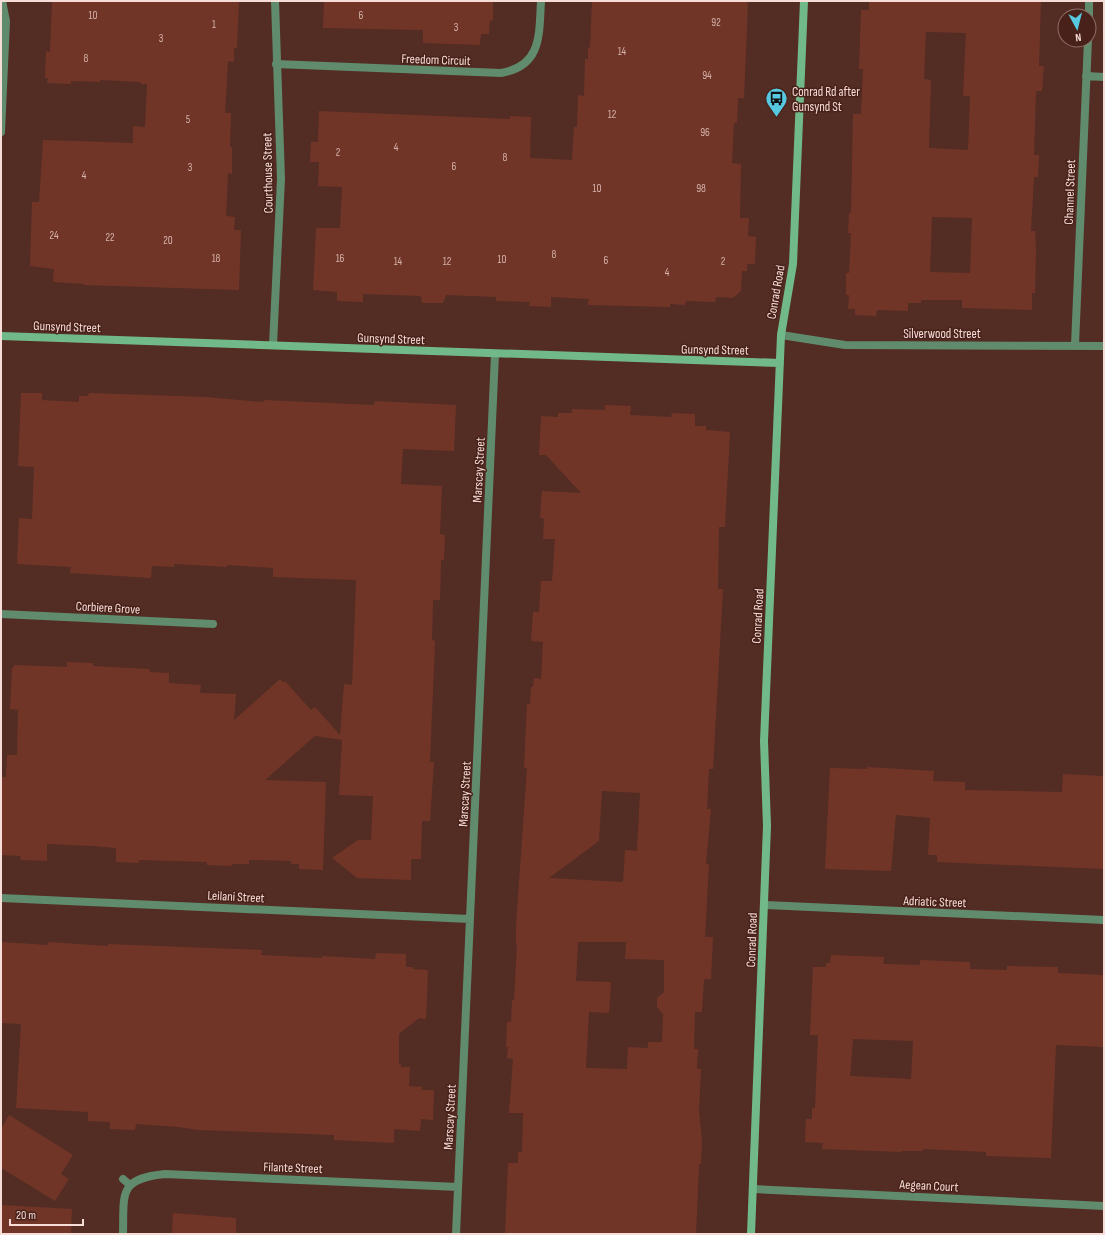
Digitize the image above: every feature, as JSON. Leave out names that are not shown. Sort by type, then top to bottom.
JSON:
[{"type":"street","points":[[1,132],[6,21],[2,1]]},
{"type":"street","name":"Courthouse Street","points":[[273,345],[281,194],[275,1]]},
{"type":"street","name":"Freedom Circuit","points":[[276,64],[501,73],[509,72],[527,62],[536,49],[539,33],[541,1]]},
{"type":"street","name":"Conrad Road","points":[[751,1234],[765,905],[767,826],[764,741],[781,335],[793,264],[804,1]]},
{"type":"street","name":"Channel Street","points":[[1075,345],[1088,48]]},
{"type":"street","points":[[1086,76],[1104,77]]},
{"type":"street","name":"Silverwood Street","points":[[781,335],[844,345],[1104,346]]},
{"type":"street","name":"Gunsynd Street","points":[[1,336],[780,363]]},
{"type":"street","name":"Marscay Street","points":[[456,1234],[495,354]]},
{"type":"street","name":"Corbiere Grove","points":[[1,614],[213,624]]},
{"type":"street","name":"Leilani Street","points":[[1,898],[470,919]]},
{"type":"street","name":"Adriatic Street","points":[[765,905],[1104,920]]},
{"type":"street","name":"Filante Street","points":[[130,1184],[144,1177],[165,1174],[458,1187]]},
{"type":"street","points":[[123,1179],[130,1184],[124,1196],[123,1234]]},
{"type":"street","name":"Aegean Court","points":[[754,1189],[1104,1206]]},
{"type":"building","points":[[52,1],[239,1],[237,48],[234,48],[234,62],[228,61],[225,113],[231,113],[230,147],[232,147],[232,174],[228,173],[226,216],[235,217],[234,230],[241,230],[239,290],[84,285],[53,282],[54,269],[30,266],[32,202],[39,202],[43,140],[133,143],[133,126],[145,127],[147,84],[141,84],[141,82],[100,80],[100,82],[71,81],[71,84],[47,83],[48,78],[45,78],[46,51],[50,52]]},
{"type":"building","points":[[324,1],[493,1],[493,21],[490,20],[489,34],[481,34],[480,45],[423,43],[423,30],[323,28]]},
{"type":"building","points":[[592,1],[748,1],[744,98],[738,98],[737,123],[734,123],[732,163],[741,164],[740,218],[749,218],[748,236],[756,237],[755,264],[747,264],[747,271],[742,271],[741,291],[733,298],[716,297],[715,302],[686,301],[685,305],[670,304],[670,307],[588,305],[589,299],[551,297],[551,307],[529,306],[530,302],[496,301],[496,297],[446,295],[443,303],[422,303],[421,296],[363,294],[363,302],[337,301],[337,292],[313,290],[316,228],[340,228],[342,187],[318,186],[319,162],[310,162],[311,142],[318,142],[319,111],[510,119],[510,116],[531,117],[530,158],[572,160],[574,127],[577,127],[578,95],[584,96],[585,59],[588,59],[588,47],[590,48]]},
{"type":"building","points":[[869,1],[1041,1],[1039,66],[1044,66],[1042,91],[1036,91],[1034,155],[1039,155],[1038,177],[1034,177],[1031,231],[1035,231],[1036,250],[1035,293],[1032,293],[1032,310],[962,308],[962,300],[921,300],[921,303],[908,303],[908,311],[877,310],[876,316],[855,315],[855,309],[848,309],[849,295],[846,295],[846,273],[849,273],[851,233],[848,233],[849,213],[851,213],[853,114],[861,114],[863,69],[859,69],[861,10],[869,10]],"holes":[[[926,32],[966,33],[963,96],[970,96],[968,150],[929,148],[931,80],[924,79]],[[932,217],[972,218],[970,273],[930,272]]]},
{"type":"building","points":[[21,393],[42,393],[42,400],[79,402],[79,396],[88,396],[89,393],[205,397],[263,402],[264,400],[374,405],[375,401],[456,405],[454,451],[403,449],[401,484],[442,486],[440,534],[445,535],[444,560],[441,560],[440,600],[433,600],[432,640],[435,641],[430,762],[434,762],[430,821],[422,821],[421,859],[411,859],[411,880],[357,878],[332,858],[358,840],[371,840],[373,796],[339,795],[342,740],[315,736],[265,780],[326,782],[323,870],[299,869],[299,864],[291,864],[291,861],[249,860],[249,864],[232,864],[232,866],[207,865],[207,862],[139,860],[139,863],[116,862],[116,848],[92,846],[47,844],[47,861],[20,860],[21,856],[1,855],[1,777],[6,777],[7,755],[17,755],[18,710],[10,709],[12,668],[14,665],[67,667],[67,662],[93,663],[93,666],[149,669],[150,672],[169,673],[169,683],[201,685],[200,693],[236,694],[234,720],[280,679],[284,683],[285,681],[311,710],[315,707],[340,735],[344,684],[352,685],[356,580],[273,577],[273,568],[227,565],[227,567],[174,564],[174,567],[152,566],[151,578],[70,573],[71,567],[17,564],[19,518],[32,519],[34,467],[18,466]]},
{"type":"building","points":[[605,405],[631,406],[630,415],[671,417],[672,413],[695,414],[695,426],[706,426],[706,430],[730,432],[725,527],[719,527],[718,589],[723,589],[713,769],[709,769],[707,809],[711,809],[706,864],[709,864],[705,937],[713,937],[711,979],[704,979],[702,1012],[695,1012],[694,1049],[698,1049],[697,1069],[701,1069],[699,1111],[702,1140],[701,1164],[699,1164],[696,1234],[505,1234],[508,1163],[518,1163],[518,1152],[522,1152],[523,1113],[509,1113],[513,1059],[507,1058],[508,1047],[506,1047],[507,1022],[511,1022],[512,1000],[514,1000],[517,945],[516,926],[527,768],[524,768],[527,704],[530,704],[531,687],[533,687],[534,678],[541,679],[543,642],[531,641],[533,612],[539,612],[541,581],[552,581],[555,539],[543,539],[544,519],[540,518],[542,491],[581,493],[546,455],[539,455],[541,416],[558,417],[558,413],[572,413],[572,409],[605,410]],"holes":[[[602,791],[640,793],[637,851],[625,850],[623,882],[549,878],[599,841]],[[578,942],[626,942],[625,959],[664,960],[664,992],[657,998],[657,1007],[663,1014],[662,1042],[648,1042],[648,1048],[628,1047],[627,1069],[586,1068],[589,1012],[609,1013],[611,982],[576,981]]]},
{"type":"building","points":[[867,767],[934,771],[933,781],[965,782],[965,790],[1062,792],[1063,774],[1104,776],[1104,869],[937,862],[937,855],[928,855],[930,818],[896,815],[891,871],[825,869],[830,768],[867,769]]},
{"type":"building","points":[[1,942],[48,945],[48,942],[108,946],[108,944],[262,950],[261,955],[322,958],[322,956],[375,959],[376,953],[406,954],[406,967],[428,970],[426,1019],[419,1018],[399,1034],[399,1064],[401,1064],[401,1067],[410,1067],[409,1086],[422,1087],[422,1090],[434,1090],[433,1120],[421,1119],[420,1131],[394,1129],[394,1143],[334,1140],[334,1135],[199,1130],[136,1124],[135,1130],[110,1129],[110,1122],[88,1121],[88,1112],[16,1108],[21,1024],[1,1023]]},
{"type":"building","points":[[831,955],[884,957],[883,964],[920,965],[920,960],[970,962],[970,969],[1007,970],[1007,966],[1058,967],[1058,973],[1104,975],[1104,1047],[1056,1045],[1051,1158],[986,1156],[986,1152],[923,1149],[923,1151],[901,1152],[822,1149],[823,1143],[805,1142],[806,1119],[812,1119],[812,1108],[815,1108],[818,1035],[810,1035],[813,967],[826,967],[826,963],[830,963]],"holes":[[[853,1039],[913,1041],[911,1079],[850,1076]]]},
{"type":"building","points":[[9,1115],[73,1155],[61,1174],[69,1179],[55,1201],[1,1168],[1,1129]]},
{"type":"building","points":[[1,1205],[72,1209],[71,1234],[1,1234]]},
{"type":"building","points":[[173,1213],[236,1218],[236,1234],[172,1234]]},
{"type":"place","name":"Conrad Rd after Gunsynd St","points":[[776,118]]}]
